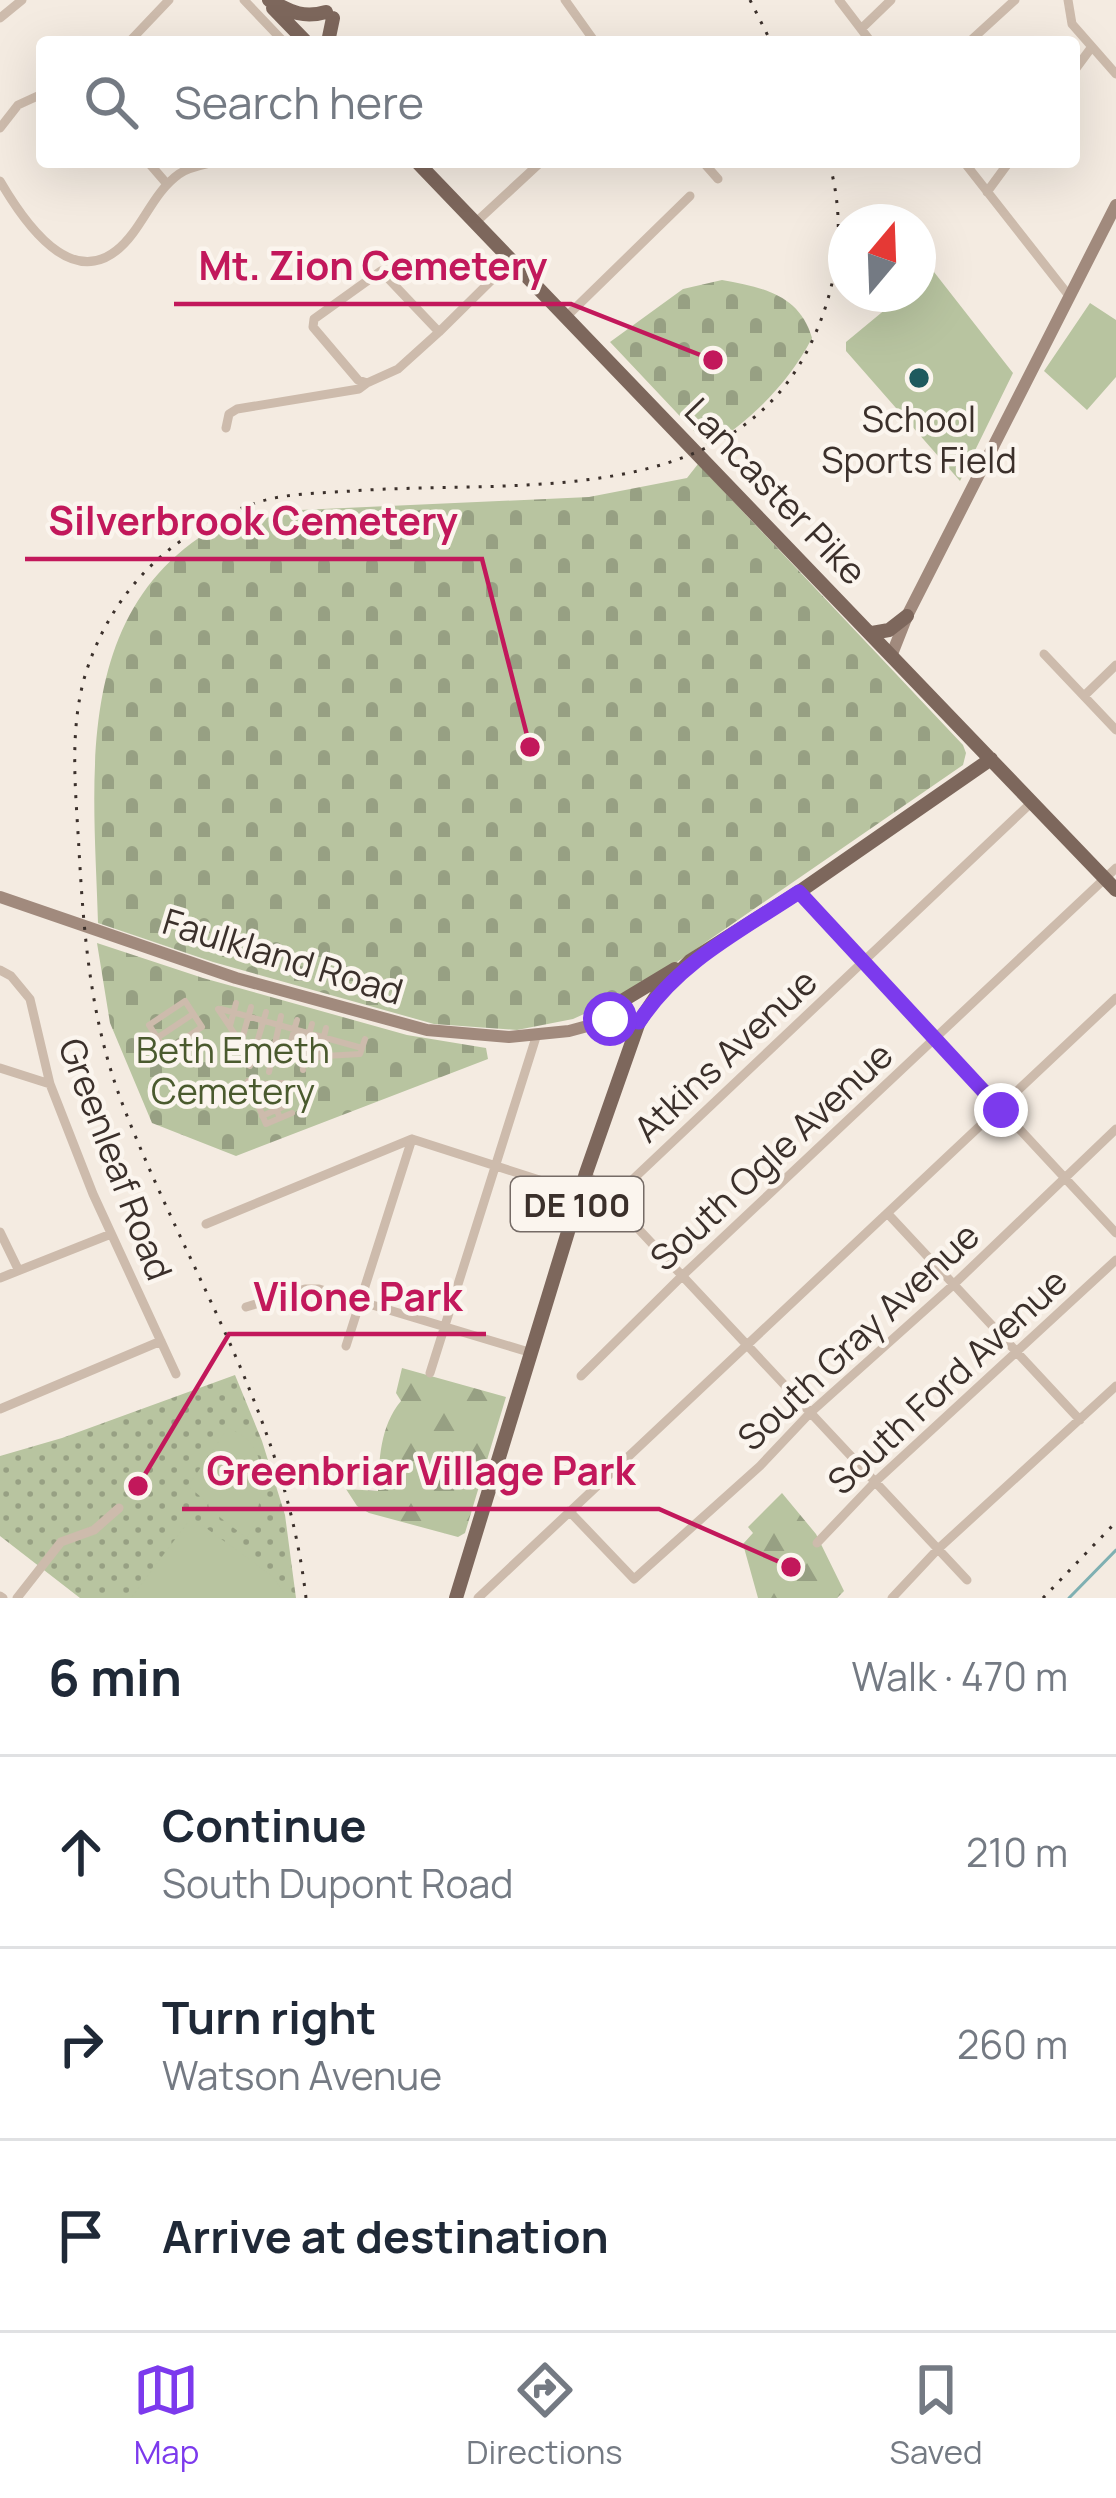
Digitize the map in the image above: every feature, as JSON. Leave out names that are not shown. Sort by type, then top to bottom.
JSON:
[{"type":"main road","points":[[267,0],[295,14],[329,15],[328,36]]},
{"type":"main road","points":[[267,0],[300,36]]},
{"type":"main road","name":"Lancaster Pike","points":[[423,168],[1032,802],[1112,878]]},
{"type":"main road","points":[[892,655],[907,616],[1116,205]]},
{"type":"main road","points":[[872,633],[889,630],[907,616]]},
{"type":"main road","name":"DE 100","points":[[456,1598],[586,1173],[639,1022],[659,992],[690,962],[991,759]]},
{"type":"main road","name":"Faulkland Road","points":[[0,897],[236,978],[404,1024],[482,1037],[537,1034],[617,1018],[639,1022]]},
{"type":"main road","points":[[602,1013],[690,962]]},
{"type":"main road","points":[[602,1013],[629,1009],[639,1022]]},
{"type":"main road","name":"Faulkland Road","points":[[555,1031],[602,1013]]},
{"type":"street","points":[[0,18],[22,0]]},
{"type":"street","points":[[135,36],[169,0]]},
{"type":"street","points":[[244,0],[278,36]]},
{"type":"street","points":[[565,0],[591,36]]},
{"type":"street","points":[[839,0],[866,36]]},
{"type":"street","points":[[861,29],[891,0]]},
{"type":"street","points":[[976,36],[1015,0]]},
{"type":"street","points":[[1068,0],[1072,24],[1116,74]]},
{"type":"street","points":[[1080,62],[1090,48]]},
{"type":"street","points":[[0,128],[18,105],[36,97]]},
{"type":"street","points":[[153,168],[167,184]]},
{"type":"street","points":[[0,182],[42,239],[60,256],[76,262],[116,251],[167,184],[194,168]]},
{"type":"street","points":[[475,223],[535,168]]},
{"type":"street","points":[[708,168],[718,179]]},
{"type":"street","points":[[969,168],[1070,297]]},
{"type":"street","points":[[987,192],[1005,168]]},
{"type":"street","points":[[566,316],[690,196]]},
{"type":"street","points":[[226,428],[229,414],[237,409],[359,389],[398,369],[511,261]]},
{"type":"street","points":[[367,383],[358,380],[313,327],[314,319],[347,292],[381,271],[439,332]]},
{"type":"street","points":[[1044,654],[1116,730]]},
{"type":"street","points":[[1084,697],[1116,665]]},
{"type":"street","name":"Atkins Avenue","points":[[611,1200],[1032,802]]},
{"type":"street","name":"South Ogle Avenue","points":[[581,1376],[682,1276],[1112,878]]},
{"type":"street","points":[[799,892],[1116,1233]]},
{"type":"street","name":"Greenleaf Road","points":[[0,970],[30,999],[50,1084],[110,1234],[176,1374]]},
{"type":"street","points":[[478,1598],[1116,998]]},
{"type":"street","points":[[230,1026],[236,1003]]},
{"type":"street","points":[[241,1043],[251,1007]]},
{"type":"street","points":[[251,1063],[218,1009],[362,1048]]},
{"type":"street","points":[[167,1013],[148,1025],[178,1025],[202,1027],[166,1051],[178,1025],[206,1012]]},
{"type":"street","points":[[251,1063],[266,1012]]},
{"type":"street","points":[[167,1013],[178,1025]]},
{"type":"street","points":[[167,1013],[184,1039]]},
{"type":"street","points":[[269,1072],[281,1016]]},
{"type":"street","points":[[286,1059],[297,1020]]},
{"type":"street","points":[[303,1070],[312,1024]]},
{"type":"street","points":[[319,1057],[326,1028]]},
{"type":"street","points":[[430,1372],[537,1034]]},
{"type":"street","points":[[251,1063],[360,1054],[365,1039]]},
{"type":"street","points":[[335,1056],[339,1042]]},
{"type":"street","points":[[350,1055],[351,1066]]},
{"type":"street","points":[[0,1068],[50,1084]]},
{"type":"street","points":[[259,1108],[249,1083],[266,1084],[292,1113]]},
{"type":"street","points":[[266,1084],[279,1100]]},
{"type":"street","points":[[259,1108],[279,1100]]},
{"type":"street","points":[[259,1108],[279,1100]]},
{"type":"street","name":"South Gray Avenue","points":[[569,1511],[634,1580],[1116,1129]]},
{"type":"street","points":[[346,1346],[412,1139]]},
{"type":"street","points":[[206,1224],[412,1139],[580,1193]]},
{"type":"street","points":[[586,1173],[967,1580]]},
{"type":"street","points":[[889,1215],[1080,1420]]},
{"type":"street","points":[[0,1232],[18,1269]]},
{"type":"street","points":[[0,1278],[110,1234]]},
{"type":"street","name":"South Ford Avenue","points":[[817,1543],[874,1482],[1116,1260]]},
{"type":"street","points":[[246,1307],[311,1288],[532,1353]]},
{"type":"street","points":[[0,1409],[161,1340]]},
{"type":"street","points":[[892,1598],[1116,1386]]},
{"type":"street","points":[[16,1598],[61,1542],[94,1530],[119,1508]]},
{"type":"green space","name":"School Sports Field","points":[[936,275],[1013,373],[960,481],[846,351],[846,342],[882,312],[936,312]]},
{"type":"green space","points":[[722,280],[777,295],[798,312],[812,338],[768,399],[709,447],[610,342],[683,289]]},
{"type":"green space","points":[[1090,303],[1116,320],[1116,377],[1087,410],[1044,371]]},
{"type":"green space","points":[[698,464],[963,745],[963,765],[635,991],[573,1019],[517,1030],[434,1024],[213,962],[98,923],[94,813],[101,703],[114,652],[136,604],[169,562],[216,527],[227,533],[253,521],[300,510],[589,497],[687,478]]},
{"type":"green space","name":"Beth Emeth Cemetery","points":[[97,943],[407,1035],[486,1048],[488,1059],[236,1156],[152,1123],[110,1023]]},
{"type":"green space","points":[[402,1368],[506,1397],[465,1533],[458,1537],[369,1513],[357,1506],[346,1489],[378,1491],[385,1432],[401,1401],[396,1393]]},
{"type":"green space","points":[[235,1375],[285,1515],[296,1598],[80,1598],[0,1536],[0,1456]]},
{"type":"green space","points":[[228,1428],[243,1436],[260,1461],[261,1492],[247,1538],[188,1486]]},
{"type":"green space","points":[[782,1493],[816,1534],[844,1591],[837,1598],[758,1598],[743,1544],[753,1533],[748,1527]]},
{"type":"green space","points":[[195,1520],[272,1576],[285,1594],[281,1598],[131,1598],[188,1522]]},
{"type":"waterway","points":[[1069,1598],[1116,1550]]},
{"type":"railway","points":[[750,0],[768,36]]},
{"type":"railway","points":[[306,1598],[295,1531],[256,1407],[124,1108],[104,1045],[87,949],[75,786],[76,721],[89,662],[112,615],[144,572],[193,533],[248,506],[307,494],[546,484],[612,476],[674,461],[730,435],[777,395],[822,317],[837,252],[830,168]]},
{"type":"railway","points":[[1043,1598],[1116,1522]]},
{"type":"place","name":"Mt. Zion Cemetery","points":[[713,360]]},
{"type":"place","name":"School Sports Field","points":[[919,378]]},
{"type":"place","name":"Silverbrook Cemetery","points":[[530,747]]},
{"type":"place","name":"Vilone Park","points":[[138,1486]]},
{"type":"place","name":"Greenbriar Village Park","points":[[791,1567]]},
{"type":"route","points":[[610,1019],[639,1022],[659,992],[690,962],[799,892],[1001,1110]]}]
